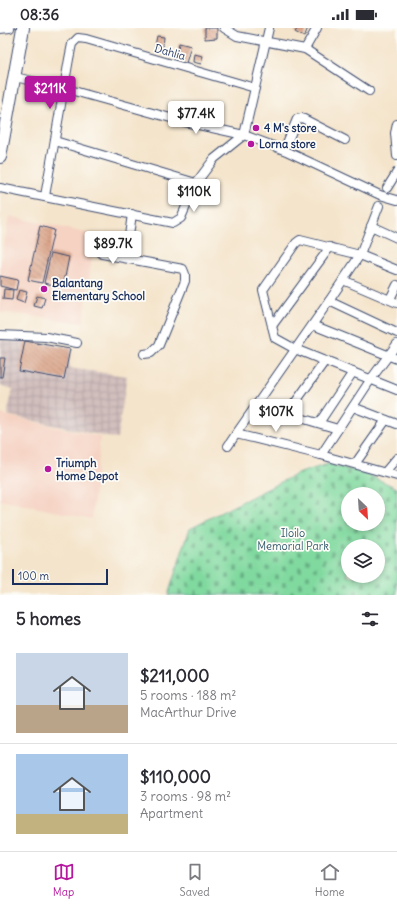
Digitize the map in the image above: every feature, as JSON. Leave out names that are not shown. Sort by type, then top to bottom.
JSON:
[{"type":"main road","points":[[0,157],[1,142],[15,77],[23,28]]},
{"type":"street","points":[[0,29],[10,28]]},
{"type":"street","points":[[224,28],[236,36],[305,49],[369,91]]},
{"type":"street","points":[[0,188],[173,223],[177,222],[181,218],[196,183],[214,159],[244,135],[269,28]]},
{"type":"street","points":[[305,49],[317,28]]},
{"type":"street","name":"Dahlia","points":[[63,88],[72,44],[78,38],[86,39],[255,88]]},
{"type":"street","points":[[15,77],[63,88],[185,122],[244,135],[284,150],[391,199],[397,205]]},
{"type":"street","points":[[45,196],[63,88]]},
{"type":"street","points":[[284,150],[297,119],[302,118],[345,140]]},
{"type":"street","points":[[397,124],[395,133],[397,156]]},
{"type":"street","points":[[55,141],[196,183]]},
{"type":"street","points":[[387,188],[397,172]]},
{"type":"street","points":[[228,446],[329,302],[360,255],[379,206]]},
{"type":"street","points":[[126,257],[132,214]]},
{"type":"street","points":[[372,226],[397,238]]},
{"type":"street","points":[[397,270],[360,255],[300,240],[296,242],[263,290],[274,337],[295,349],[397,390]]},
{"type":"street","points":[[272,326],[330,247]]},
{"type":"street","points":[[102,254],[126,257],[183,269],[186,274],[159,345],[151,353],[144,354]]},
{"type":"street","points":[[343,280],[393,301],[397,285]]},
{"type":"street","points":[[329,302],[397,332]]},
{"type":"street","points":[[313,325],[397,359]]},
{"type":"street","points":[[0,335],[46,337],[77,343]]},
{"type":"street","points":[[321,455],[371,379],[397,344]]},
{"type":"street","points":[[325,361],[287,413],[289,416],[338,429]]},
{"type":"street","points":[[319,423],[353,372]]},
{"type":"street","points":[[353,407],[397,424]]},
{"type":"street","points":[[355,464],[386,420]]},
{"type":"street","points":[[236,434],[397,476]]},
{"type":"street","points":[[385,472],[397,458]]},
{"type":"shaded area","name":"Balantang Elementary School","points":[[9,216],[95,235],[83,323],[0,312],[0,267]]},
{"type":"shaded area","points":[[0,336],[72,348],[68,368],[127,376],[117,439],[7,415],[13,389],[0,385]]},
{"type":"shaded area","name":"Triumph Home Depot","points":[[0,414],[100,437],[92,519],[0,500]]},
{"type":"green space","name":"Iloilo Memorial Park","points":[[328,464],[364,473],[397,488],[397,595],[168,595],[190,528],[297,474]]},
{"type":"building","points":[[205,28],[217,28],[217,38],[205,39]]},
{"type":"building","points":[[298,28],[308,28],[304,37],[295,32]]},
{"type":"building","points":[[157,36],[164,37],[163,47],[155,46]]},
{"type":"building","points":[[179,43],[191,46],[186,63],[175,61]]},
{"type":"building","points":[[194,54],[203,56],[201,64],[193,62]]},
{"type":"building","points":[[40,226],[54,230],[42,283],[28,280]]},
{"type":"building","points":[[51,253],[69,257],[63,287],[44,283]]},
{"type":"building","points":[[0,276],[18,280],[16,290],[0,286]]},
{"type":"building","points":[[4,289],[13,290],[12,300],[3,299]]},
{"type":"building","points":[[19,290],[27,292],[24,303],[16,300]]},
{"type":"building","points":[[37,296],[45,298],[42,308],[34,306]]},
{"type":"building","points":[[25,341],[70,349],[64,379],[19,371]]},
{"type":"building","points":[[0,358],[5,358],[2,377],[0,377]]},
{"type":"place","name":"4 M's store","points":[[256,128]]},
{"type":"place","name":"Lorna store","points":[[251,144]]},
{"type":"place","name":"Balantang Elementary School","points":[[44,289]]},
{"type":"place","name":"Triumph Home Depot","points":[[48,469]]}]
